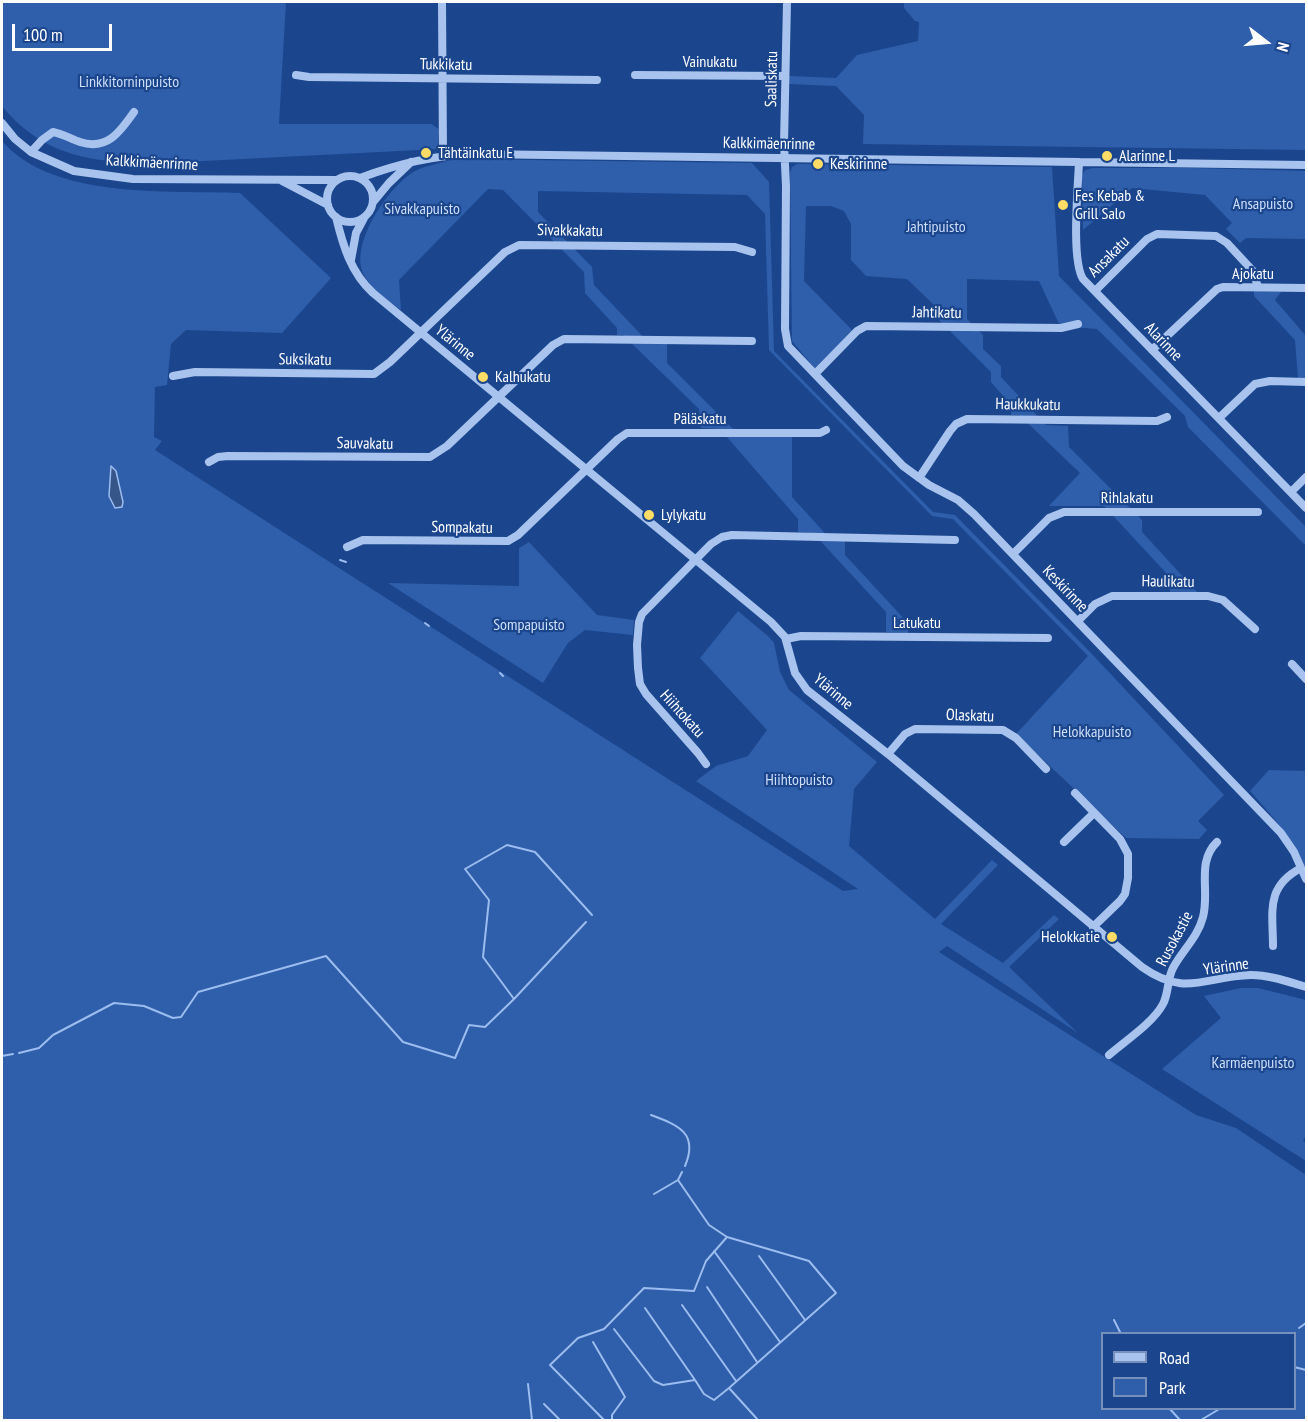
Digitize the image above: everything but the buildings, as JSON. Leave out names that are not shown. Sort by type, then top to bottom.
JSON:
[{"type":"street","points":[[442,2],[443,156]]},
{"type":"street","name":"Saaliskatu","points":[[784,158],[786,2]]},
{"type":"street","name":"Tukkikatu","points":[[296,75],[597,80]]},
{"type":"street","name":"Vainukatu","points":[[635,75],[785,76]]},
{"type":"street","points":[[31,152],[53,132],[81,142],[103,144],[118,134],[134,112]]},
{"type":"street","name":"Kalkkimäenrinne","points":[[2,123],[15,139],[31,152],[74,171],[133,179],[337,180]]},
{"type":"street","name":"Kalkkimäenrinne","points":[[360,178],[412,161],[474,154],[1306,165]]},
{"type":"street","name":"Keskirinne","points":[[784,158],[785,336],[792,351],[894,457],[918,478],[963,503],[1013,554],[1281,833],[1294,852],[1306,879]]},
{"type":"street","points":[[351,261],[356,233],[364,218],[389,183],[412,161]]},
{"type":"street","name":"Alarinne","points":[[1079,162],[1077,264],[1080,274],[1306,508]]},
{"type":"street","points":[[364,218],[350,222],[336,217],[328,206],[329,191],[337,180],[346,176],[360,178],[371,188],[374,202]]},
{"type":"street","name":"Kalkkimäenrinne","points":[[281,181],[328,206]]},
{"type":"street","name":"Ylärinne","points":[[336,217],[343,244],[358,278],[367,287],[771,622],[786,639],[795,673],[807,690],[888,754],[1142,967],[1169,982],[1197,984],[1255,975],[1306,987]]},
{"type":"street","name":"Ansakatu","points":[[1095,291],[1147,239],[1157,234],[1212,235],[1221,238],[1253,271],[1258,287]]},
{"type":"street","name":"Sivakkakatu","points":[[421,332],[505,252],[519,244],[735,247],[752,252]]},
{"type":"street","name":"Ajokatu","points":[[1152,350],[1217,289],[1223,287],[1306,288]]},
{"type":"street","name":"Jahtikatu","points":[[814,374],[866,326],[1061,328],[1078,324]]},
{"type":"street","name":"Suksikatu","points":[[173,376],[195,372],[369,375],[382,370],[421,332]]},
{"type":"street","points":[[499,396],[554,345],[564,339],[752,341]]},
{"type":"street","points":[[1220,418],[1255,384],[1270,381],[1306,382]]},
{"type":"street","name":"Sauvakatu","points":[[209,462],[228,456],[430,457],[447,446],[499,396]]},
{"type":"street","name":"Haukkukatu","points":[[918,478],[950,430],[967,419],[1157,421],[1167,417]]},
{"type":"street","name":"Päläskatu","points":[[586,469],[627,433],[820,433],[826,430]]},
{"type":"street","name":"Sompakatu","points":[[347,547],[363,540],[508,541],[525,529],[586,469]]},
{"type":"street","points":[[1291,492],[1306,477]]},
{"type":"street","name":"Rihlakatu","points":[[1013,554],[1049,518],[1064,512],[1258,512]]},
{"type":"street","points":[[695,560],[711,544],[727,536],[955,540]]},
{"type":"street","name":"Hiihtokatu","points":[[695,560],[642,614],[638,641],[638,668],[640,684],[645,694],[706,764]]},
{"type":"street","name":"Haulikatu","points":[[1078,621],[1095,604],[1112,596],[1208,596],[1222,600],[1255,629]]},
{"type":"street","name":"Latukatu","points":[[786,639],[801,636],[1048,638]]},
{"type":"street","points":[[1292,664],[1306,679]]},
{"type":"street","name":"Olaskatu","points":[[888,754],[905,734],[915,729],[999,729],[1013,735],[1046,769]]},
{"type":"street","points":[[1075,793],[1125,846],[1128,854],[1127,885],[1123,898],[1093,927]]},
{"type":"street","points":[[1064,842],[1094,813]]},
{"type":"street","name":"Rusokastie","points":[[1109,1054],[1160,1010],[1166,997],[1173,968],[1203,920],[1206,858],[1209,850],[1217,842]]},
{"type":"street","points":[[1273,946],[1274,894],[1283,882],[1301,868]]},
{"type":"green space","name":"Linkkitorninpuisto","points":[[2,2],[286,2],[279,124],[431,124],[439,129],[438,149],[164,163],[117,162],[75,155],[37,138],[19,124],[2,106]]},
{"type":"green space","points":[[904,2],[1306,2],[1306,150],[863,144],[864,115],[836,86],[789,84],[789,76],[836,78],[857,55],[918,41],[919,22],[915,21],[904,8]]},
{"type":"green space","name":"Hiihtopuisto","points":[[2,141],[24,160],[51,174],[81,183],[147,191],[240,193],[331,278],[282,333],[186,330],[171,344],[167,385],[155,387],[154,437],[162,441],[155,450],[843,891],[858,889],[696,781],[716,766],[748,756],[767,730],[700,658],[738,611],[774,643],[780,672],[789,690],[877,762],[854,789],[849,846],[935,919],[992,860],[998,865],[941,924],[1003,963],[1054,915],[1059,919],[1009,967],[1078,1033],[947,946],[939,952],[1196,1115],[1236,1128],[1306,1175],[1306,1420],[2,1420]]},
{"type":"green space","points":[[453,159],[752,163],[769,182],[774,351],[933,512],[955,515],[1091,653],[1224,795],[1198,821],[1207,830],[1199,839],[1126,838],[1016,734],[1088,656],[953,519],[932,516],[769,350],[765,214],[747,195],[538,191],[538,212],[592,267],[594,285],[649,343],[667,344],[667,363],[741,437],[792,437],[792,497],[832,541],[845,541],[845,555],[908,623],[908,633],[886,632],[886,612],[813,533],[798,532],[798,519],[720,429],[701,428],[699,409],[623,335],[617,335],[617,328],[585,293],[584,272],[503,190],[488,189],[399,280],[401,310],[376,290],[364,275],[361,262],[362,248],[374,216],[406,177],[421,168]]},
{"type":"green space","name":"Jahtipuisto","points":[[797,164],[1052,167],[1059,276],[1306,527],[1306,546],[1188,427],[1185,416],[1097,329],[1060,326],[1039,281],[967,279],[967,319],[983,335],[983,349],[1001,366],[1001,377],[1046,425],[1068,426],[1069,447],[1142,520],[1142,532],[1197,592],[1170,592],[1168,575],[1104,506],[1049,506],[1080,473],[1019,415],[1011,415],[1011,405],[991,382],[991,372],[937,318],[937,308],[907,279],[866,276],[851,260],[851,224],[844,211],[831,206],[806,206],[804,281],[852,330],[816,370],[792,341],[790,173],[792,167]]},
{"type":"green space","name":"Ansapuisto","points":[[1093,168],[1306,171],[1306,239],[1246,238],[1240,243],[1226,229],[1232,223],[1205,195],[1132,188],[1083,230],[1082,175],[1085,170]]},
{"type":"green space","points":[[1254,291],[1281,292],[1275,300],[1306,336],[1306,378],[1298,378],[1295,340],[1254,296]]},
{"type":"green space","name":"Sompapuisto","points":[[529,542],[597,615],[634,620],[633,635],[585,630],[568,643],[543,683],[388,583],[519,586],[519,548]]},
{"type":"green space","points":[[1269,770],[1306,771],[1306,869],[1288,837],[1250,791]]},
{"type":"green space","name":"Karmäenpuisto","points":[[1241,988],[1258,988],[1306,1000],[1306,1135],[1303,1141],[1306,1143],[1306,1161],[1162,1069],[1221,1018],[1204,996]]},
{"type":"shaded area","points":[[111,466],[116,471],[123,502],[122,507],[115,508],[109,496]]},
{"type":"waterway","points":[[340,560],[346,562]]},
{"type":"waterway","points":[[425,623],[429,626]]},
{"type":"waterway","points":[[500,673],[503,676]]},
{"type":"waterway","points":[[514,999],[483,957],[489,900],[465,869],[507,845],[535,852],[592,915]]},
{"type":"waterway","points":[[19,1053],[39,1048],[53,1035],[114,1003],[144,1006],[173,1018],[181,1017],[198,992],[326,956],[403,1042],[455,1058],[469,1025],[485,1027],[586,922]]},
{"type":"waterway","points":[[2,1056],[13,1054]]},
{"type":"waterway","points":[[651,1115],[677,1127],[688,1138],[689,1155],[685,1166]]},
{"type":"waterway","points":[[678,1180],[682,1172]]},
{"type":"waterway","points":[[654,1194],[678,1180],[709,1225],[727,1237],[809,1261],[836,1293],[729,1388],[758,1420]]},
{"type":"waterway","points":[[604,1420],[550,1365],[578,1338],[604,1329],[644,1288],[694,1291],[706,1261],[727,1237]]},
{"type":"waterway","points":[[714,1251],[780,1342]]},
{"type":"waterway","points":[[759,1256],[805,1320]]},
{"type":"waterway","points":[[707,1287],[757,1362]]},
{"type":"waterway","points":[[682,1305],[736,1381]]},
{"type":"waterway","points":[[645,1308],[695,1380]]},
{"type":"waterway","points":[[1114,1320],[1120,1332]]},
{"type":"waterway","points":[[1299,1328],[1306,1323]]},
{"type":"waterway","points":[[614,1329],[654,1381],[663,1385],[695,1380],[704,1394],[714,1400],[729,1388]]},
{"type":"waterway","points":[[593,1342],[625,1397],[612,1415],[612,1420]]},
{"type":"waterway","points":[[1296,1368],[1306,1370]]},
{"type":"waterway","points":[[528,1384],[532,1420]]},
{"type":"waterway","points":[[544,1404],[560,1420]]},
{"type":"waterway","points":[[1171,1410],[1180,1420]]},
{"type":"waterway","points":[[1201,1420],[1218,1410]]},
{"type":"place","name":"Tähtäinkatu E","points":[[426,153]]},
{"type":"place","name":"Alarinne L","points":[[1107,156]]},
{"type":"place","name":"Keskirinne","points":[[818,164]]},
{"type":"place","name":"Fes Kebab & Grill Salo","points":[[1063,205]]},
{"type":"place","name":"Kalhukatu","points":[[483,377]]},
{"type":"place","name":"Lylykatu","points":[[649,515]]},
{"type":"place","name":"Helokkatie","points":[[1112,937]]},
{"type":"park label","name":"Sivakkapuisto","points":[[422,209]]},
{"type":"park label","name":"Helokkapuisto","points":[[1092,732]]}]
